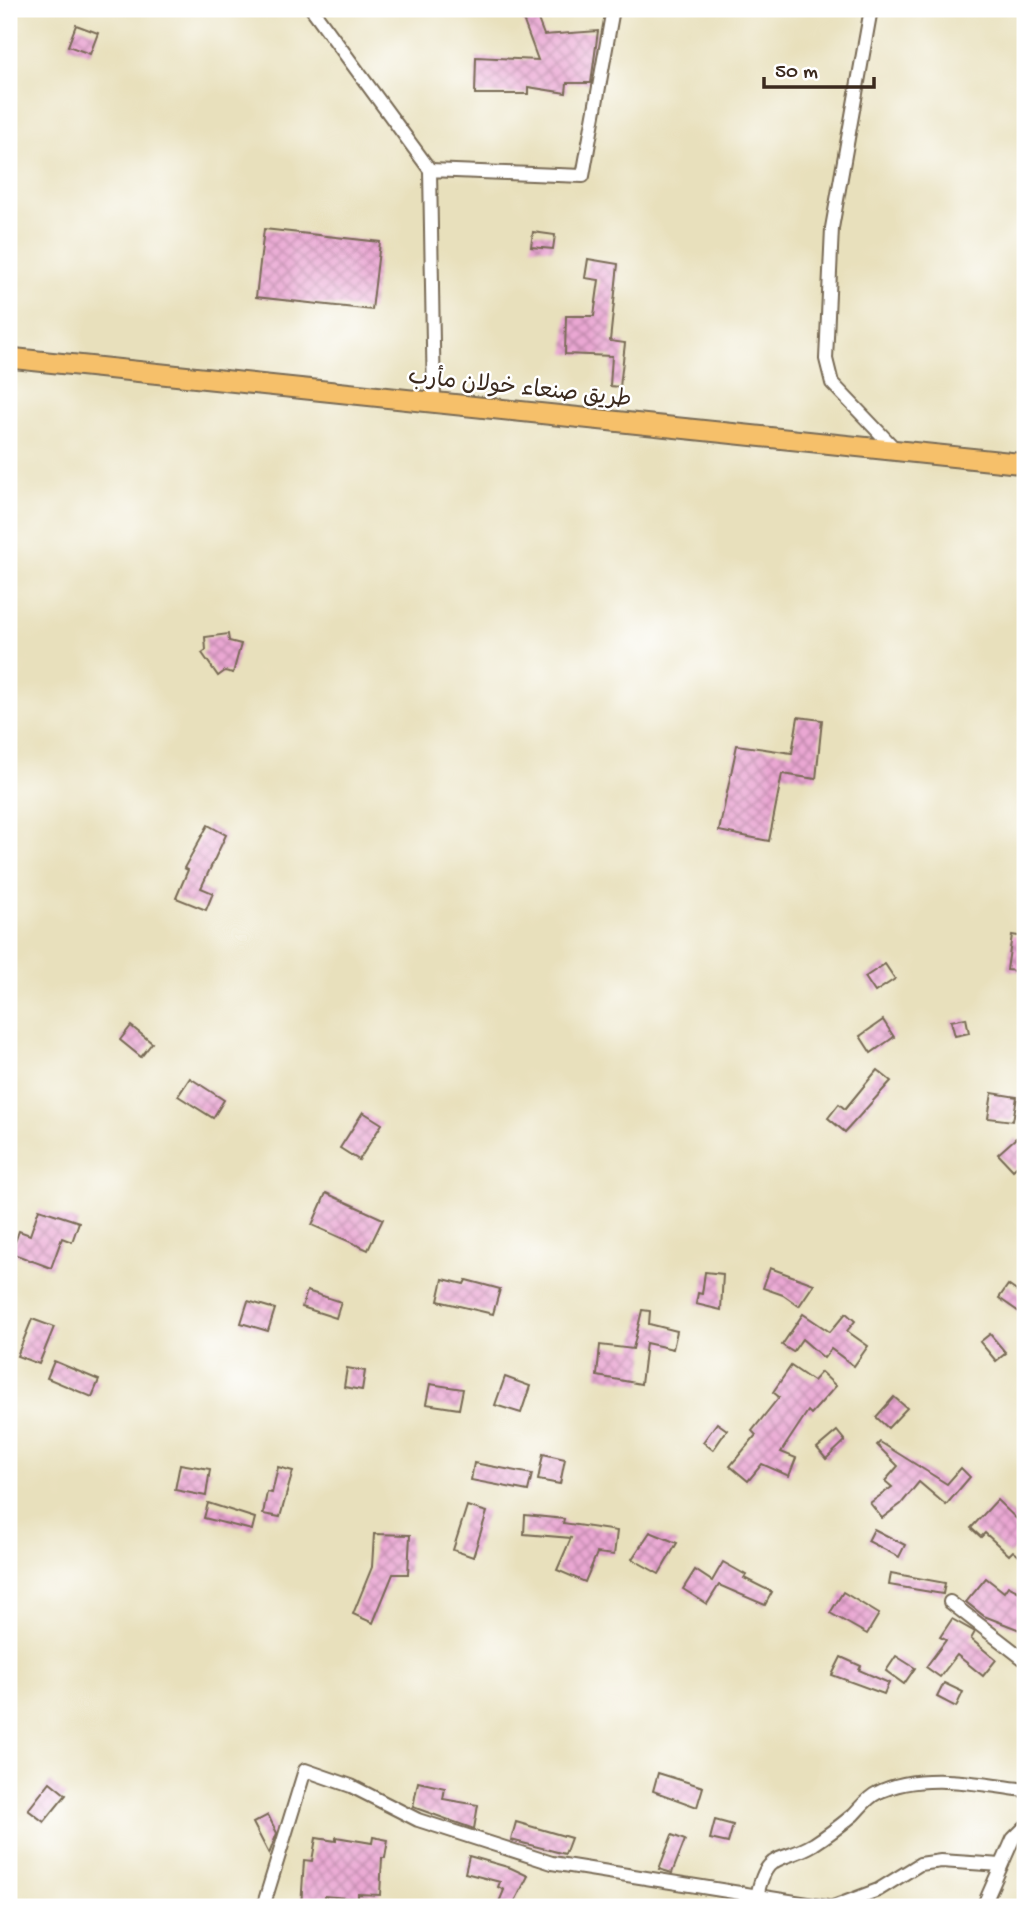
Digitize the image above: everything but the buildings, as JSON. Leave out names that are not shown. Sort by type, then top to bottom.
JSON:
[{"type":"main road","name":"طريق صنعاء خولان مأرب","points":[[9,358],[1025,464]]},
{"type":"street","points":[[312,9],[430,170],[434,402]]},
{"type":"street","points":[[430,170],[583,176],[612,9]]},
{"type":"street","points":[[872,9],[832,228],[826,359],[832,383],[895,449]]},
{"type":"street","points":[[950,1602],[1025,1660]]},
{"type":"street","points":[[263,1907],[305,1770],[351,1786],[418,1820],[552,1863],[827,1907]]},
{"type":"street","points":[[757,1897],[761,1877],[769,1865],[787,1854],[806,1849],[831,1833],[875,1794],[924,1782],[1025,1790]]},
{"type":"street","points":[[983,1907],[1013,1839],[1025,1827]]},
{"type":"street","points":[[833,1907],[878,1890],[920,1864],[941,1861],[1002,1865]]}]
